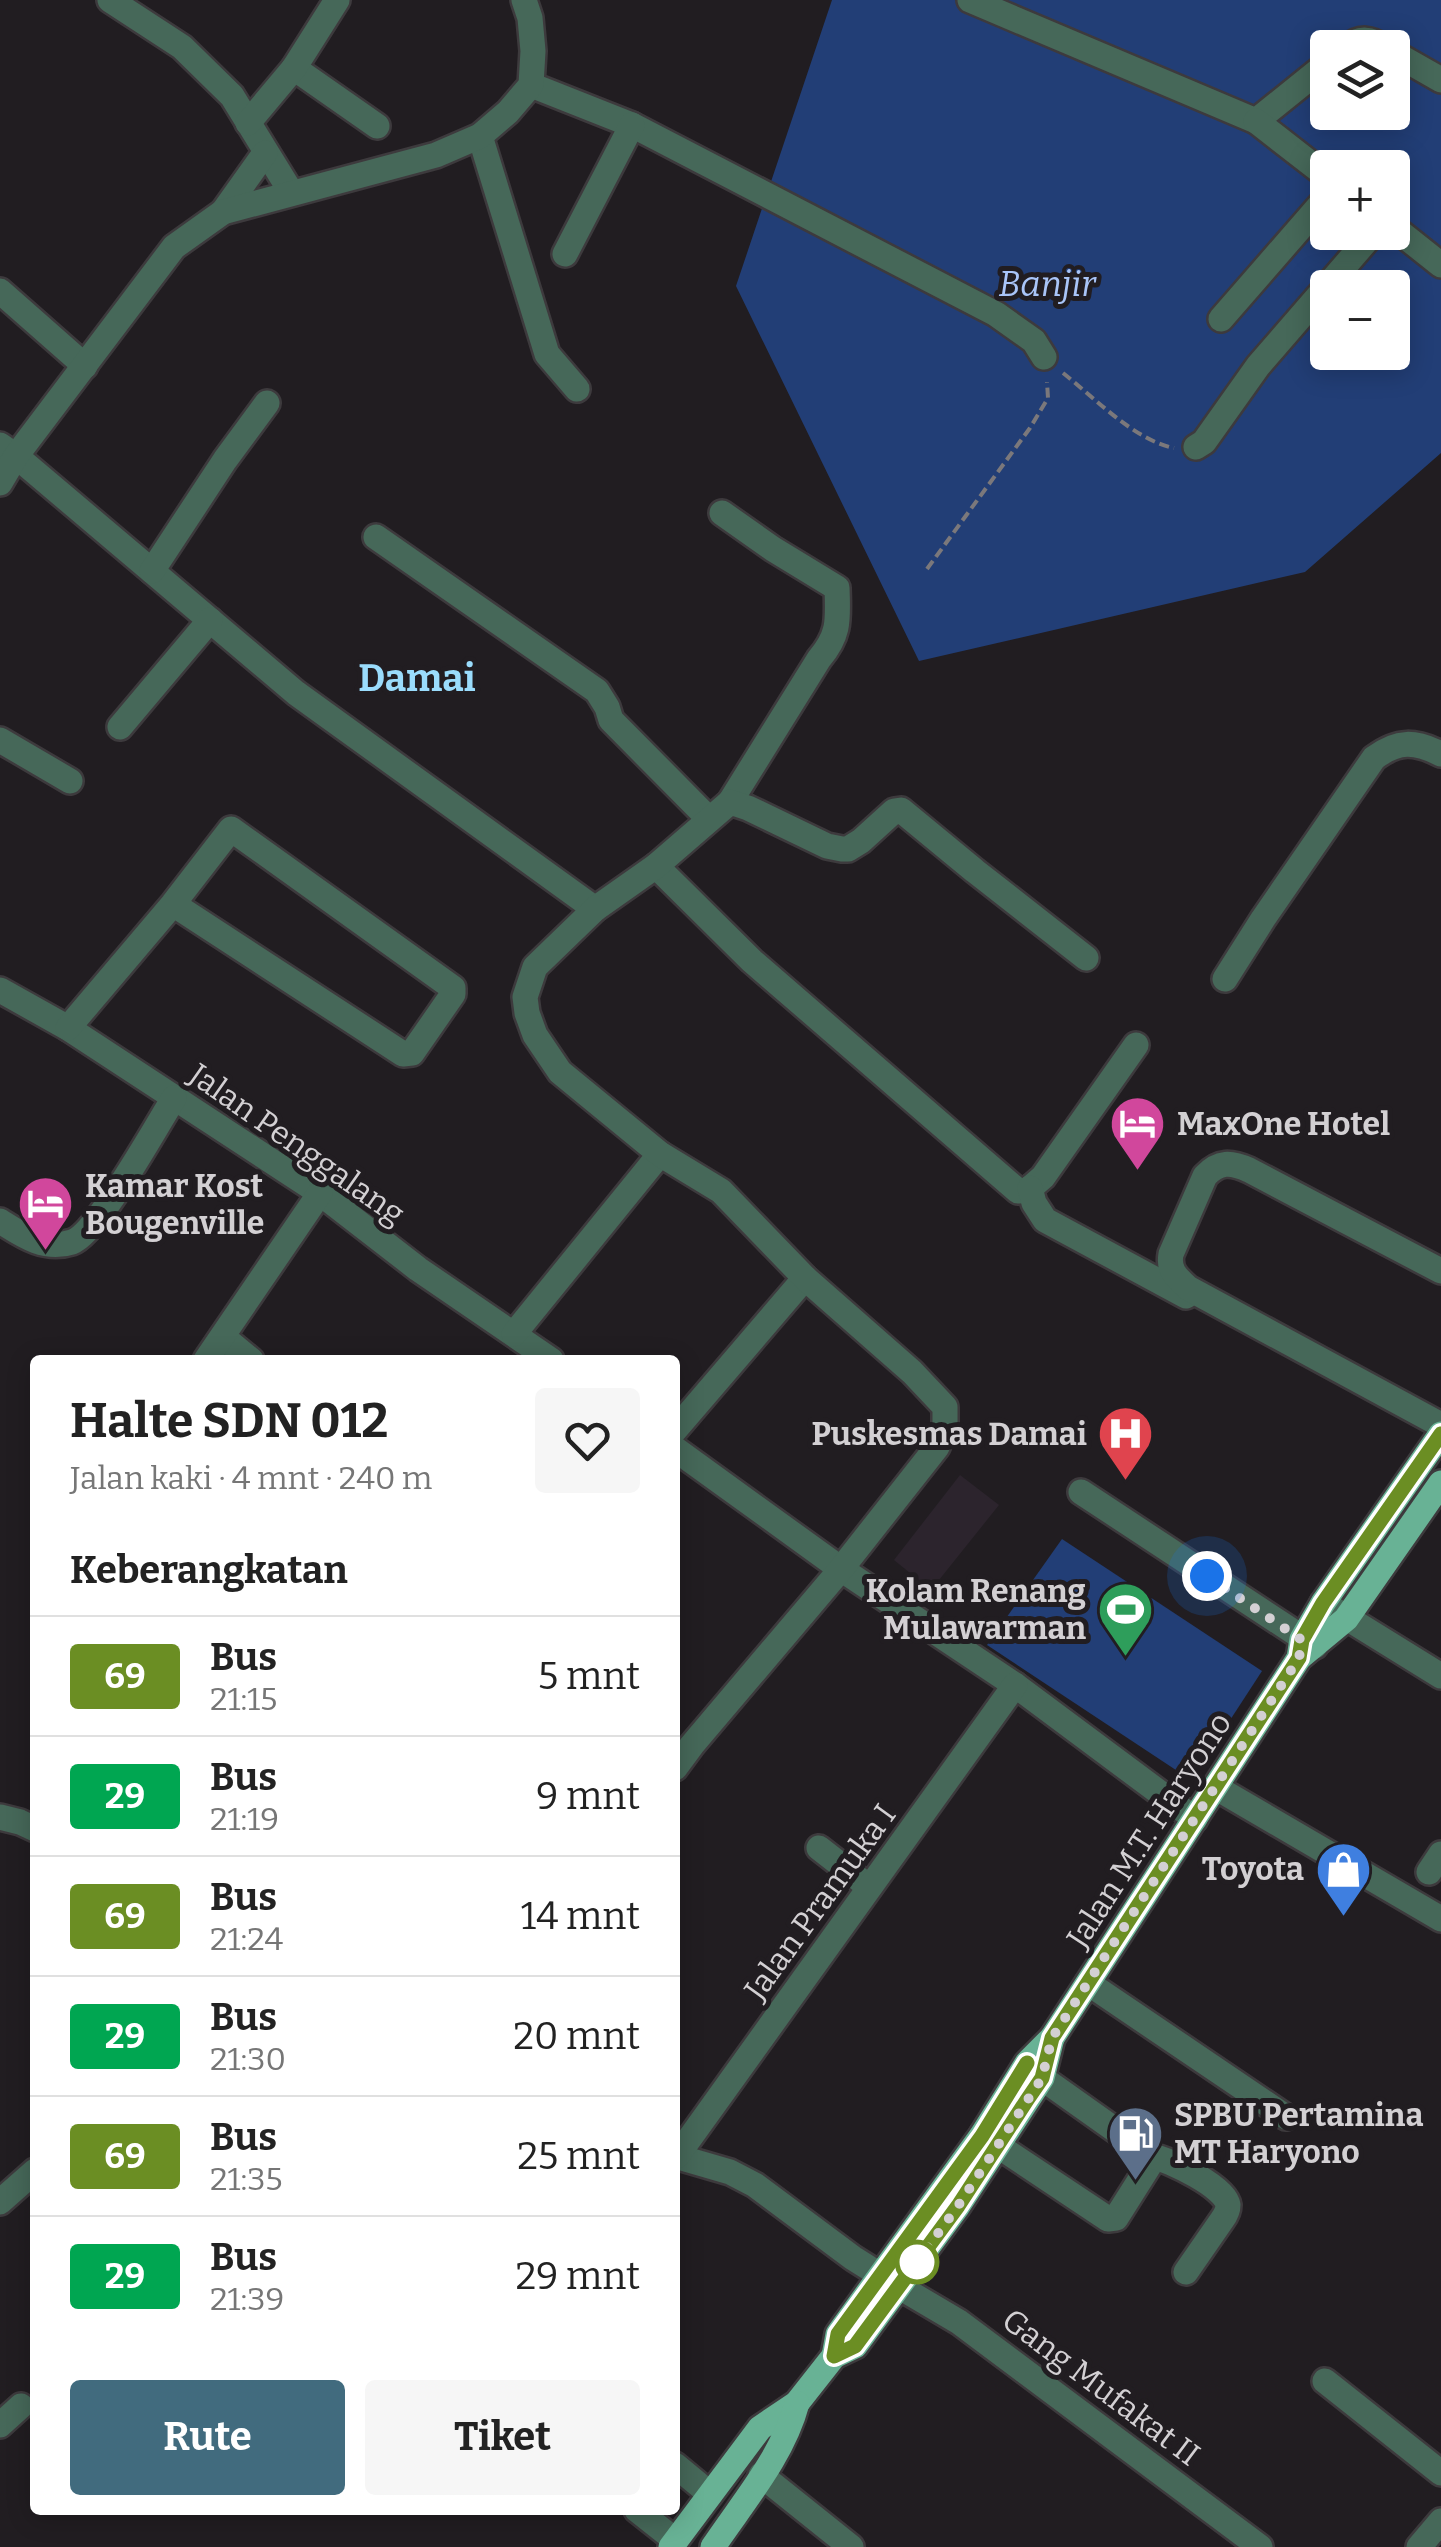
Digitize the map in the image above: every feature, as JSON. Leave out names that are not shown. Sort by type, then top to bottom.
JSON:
[{"type":"main road","name":"Jalan M.T. Haryono","points":[[990,2140],[1027,2063],[1052,2038],[1305,1648],[1323,1603],[1441,1434]]},
{"type":"main road","name":"Jalan M.T. Haryono","points":[[1305,1648],[1346,1619],[1441,1482]]},
{"type":"main road","name":"Jalan M.T. Haryono","points":[[673,2544],[760,2428],[797,2403],[834,2356],[838,2334],[889,2281],[990,2140],[1042,2078],[1052,2038]]},
{"type":"main road","name":"Jalan M.T. Haryono","points":[[713,2547],[783,2442],[797,2403]]},
{"type":"street","points":[[110,0],[182,47],[232,96],[291,192]]},
{"type":"street","points":[[248,123],[294,68],[337,0]]},
{"type":"street","points":[[222,212],[408,164],[480,136],[531,85],[533,51],[524,0]]},
{"type":"street","points":[[970,0],[1256,121],[1310,163]]},
{"type":"street","points":[[1410,62],[1441,80]]},
{"type":"street","points":[[294,68],[377,126]]},
{"type":"street","points":[[1256,121],[1310,78]]},
{"type":"street","points":[[531,85],[632,125],[996,314],[1034,342],[1044,357]]},
{"type":"street","points":[[566,254],[632,125]]},
{"type":"street","points":[[480,136],[547,354],[577,390]]},
{"type":"street","points":[[0,483],[8,450],[85,366],[174,247],[222,212],[265,152]]},
{"type":"street","points":[[1221,319],[1310,217]]},
{"type":"street","points":[[1410,241],[1441,266]]},
{"type":"street","points":[[1196,447],[1204,442],[1258,366],[1358,250]]},
{"type":"street","points":[[0,291],[85,366]]},
{"type":"street","points":[[152,571],[267,403]]},
{"type":"street","points":[[8,450],[296,693],[594,908]]},
{"type":"street","points":[[680,1761],[841,1569],[937,1447],[945,1428],[944,1406],[912,1372],[805,1278],[721,1190],[660,1154],[560,1072],[535,1035],[526,1013],[525,997],[535,967],[594,908],[656,866],[730,802],[832,643],[838,623],[837,588],[722,512]]},
{"type":"street","points":[[376,537],[597,692],[608,707],[611,720],[709,819]]},
{"type":"street","points":[[120,728],[210,620]]},
{"type":"street","points":[[0,740],[70,782]]},
{"type":"street","points":[[1225,979],[1374,758],[1402,744],[1424,746],[1441,754]]},
{"type":"street","points":[[730,802],[836,849],[848,849],[887,816],[902,810],[1086,958]]},
{"type":"street","points":[[68,1028],[232,829],[453,988],[454,994],[412,1053],[403,1054],[173,904]]},
{"type":"street","points":[[656,866],[752,961],[1018,1190],[1030,1188],[1043,1177],[1136,1045]]},
{"type":"street","name":"Jalan Penggalang","points":[[0,990],[68,1028],[320,1193],[418,1268],[544,1355]]},
{"type":"street","points":[[0,1222],[50,1245],[79,1239],[94,1224],[174,1098]]},
{"type":"street","points":[[514,1334],[660,1154]]},
{"type":"street","points":[[1441,1271],[1249,1170],[1225,1163],[1205,1176],[1169,1264],[1188,1288],[1441,1425]]},
{"type":"street","points":[[1030,1188],[1045,1220],[1441,1434]]},
{"type":"street","points":[[210,1355],[320,1193]]},
{"type":"street","points":[[680,1424],[805,1278]]},
{"type":"street","points":[[222,1338],[244,1355]]},
{"type":"street","points":[[680,1452],[841,1569],[1015,1685],[1195,1819]]},
{"type":"street","points":[[1080,1492],[1305,1648]]},
{"type":"street","points":[[1323,1603],[1441,1676]]},
{"type":"street","name":"Jalan Pramuka I","points":[[680,2150],[1015,1685]]},
{"type":"street","points":[[1215,1788],[1441,1919]]},
{"type":"street","points":[[0,1817],[30,1827]]},
{"type":"street","points":[[818,1848],[870,1888]]},
{"type":"street","points":[[1088,1983],[1286,2117]]},
{"type":"street","points":[[1042,2078],[1152,2156],[1189,2172],[1227,2202],[1222,2220],[1186,2272]]},
{"type":"street","points":[[990,2140],[1111,2220],[1119,2214],[1152,2156]]},
{"type":"street","name":"Gang Mufakat II","points":[[680,2157],[755,2184],[853,2258],[958,2322],[1260,2547]]},
{"type":"street","points":[[0,2202],[30,2175]]},
{"type":"street","points":[[1325,2381],[1441,2473]]},
{"type":"street","points":[[0,2426],[21,2406]]},
{"type":"street","points":[[680,2469],[710,2494]]},
{"type":"street","points":[[761,2476],[851,2547]]},
{"type":"street","points":[[641,2515],[673,2544]]},
{"type":"street","points":[[1418,2547],[1441,2521]]},
{"type":"path","points":[[1044,357],[1151,442],[1178,449],[1196,447]]},
{"type":"path","points":[[928,569],[1048,398],[1044,357]]},
{"type":"shaded area","points":[[960,1475],[999,1505],[931,1590],[894,1560]]},
{"type":"water","name":"Banjir","points":[[832,0],[1441,0],[1441,453],[1305,572],[919,661],[736,286]]},
{"type":"water","name":"Kolam Renang Mulawarman","points":[[1062,1539],[1262,1671],[1191,1780],[987,1645]]},
{"type":"bus line","name":"69","points":[[1027,2063],[982,2136],[838,2334],[834,2356],[855,2346],[998,2146],[1042,2078],[1052,2038],[1299,1658],[1302,1640],[1323,1603],[1441,1434]]},
{"type":"place","name":"MaxOne Hotel","points":[[1138,1173]]},
{"type":"place","name":"Kamar Kost Bougenville","points":[[46,1253]]},
{"type":"place","name":"Puskesmas Damai","points":[[1126,1483]]},
{"type":"place","name":"Kolam Renang Mulawarman","points":[[1125,1658]]},
{"type":"place","name":"Toyota","points":[[1343,1918]]},
{"type":"place","name":"SPBU Pertamina MT Haryono","points":[[1135,2182]]},
{"type":"district","name":"Damai","points":[[417,678]]},
{"type":"route","points":[[917,2262],[1042,2078],[1052,2038],[1299,1658],[1302,1640],[1207,1576]]}]
